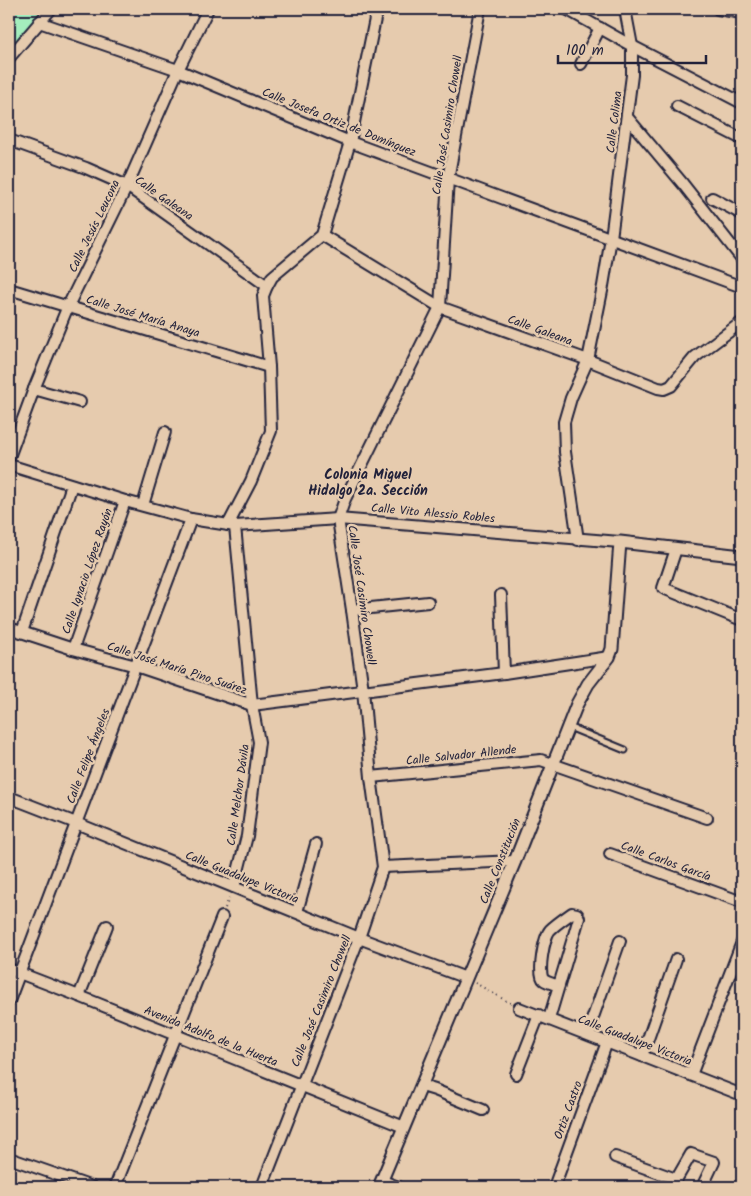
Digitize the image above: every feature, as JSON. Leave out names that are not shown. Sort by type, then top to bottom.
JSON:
[{"type":"street","points":[[9,58],[51,9]]},
{"type":"street","name":"Calle Jesús Leucona","points":[[9,457],[68,306],[127,186],[178,70],[208,9]]},
{"type":"street","points":[[232,526],[271,431],[269,367],[263,306],[264,296],[272,277],[322,235],[350,142],[378,9]]},
{"type":"street","name":"Calle José Casimiro Chowell","points":[[262,1187],[359,938],[383,867],[352,610],[338,519],[345,499],[440,308],[448,178],[480,9]]},
{"type":"street","points":[[566,9],[632,46],[742,103]]},
{"type":"street","name":"Calle Colima","points":[[578,540],[565,452],[564,422],[571,398],[588,360],[611,238],[632,75],[632,46],[625,9]]},
{"type":"street","points":[[718,9],[742,13]]},
{"type":"street","name":"Calle Josefa Ortiz de Domínguez","points":[[40,22],[178,70],[350,142],[742,288]]},
{"type":"street","points":[[581,64],[600,28]]},
{"type":"street","points":[[677,106],[742,139]]},
{"type":"street","points":[[627,117],[742,259]]},
{"type":"street","name":"Calle Galeana","points":[[9,140],[86,168],[127,186],[267,286]]},
{"type":"street","points":[[712,198],[742,214]]},
{"type":"street","name":"Calle Galeana","points":[[322,235],[440,308],[588,360],[658,388],[664,389],[671,386],[695,357],[742,322]]},
{"type":"street","name":"Calle José María Anaya","points":[[9,289],[269,367]]},
{"type":"street","points":[[34,389],[80,402]]},
{"type":"street","points":[[143,505],[165,432]]},
{"type":"street","name":"Calle Vito Alessio Robles","points":[[9,465],[125,501],[191,519],[232,526],[338,519],[620,542],[742,556]]},
{"type":"street","points":[[22,632],[72,485]]},
{"type":"street","name":"Calle Ignacio López Rayón","points":[[73,649],[125,501]]},
{"type":"street","name":"Calle Felipe Ángeles","points":[[9,1001],[191,519]]},
{"type":"street","name":"Calle Melchor Dávila","points":[[232,526],[252,705],[259,742],[247,836],[234,887]]},
{"type":"street","name":"Calle Constitución","points":[[381,1184],[515,861],[577,704],[588,684],[609,657],[612,649],[620,542]]},
{"type":"street","points":[[676,549],[663,588],[742,620]]},
{"type":"street","points":[[501,595],[504,673]]},
{"type":"street","points":[[352,610],[428,602]]},
{"type":"street","name":"Calle José María Pino Suárez","points":[[9,628],[73,649],[136,666],[252,705],[504,673],[609,657]]},
{"type":"street","name":"Calle Salvador Allende","points":[[371,777],[537,759],[707,818]]},
{"type":"street","name":"Calle Guadalupe Victoria","points":[[9,797],[359,938],[466,978]]},
{"type":"street","points":[[297,912],[316,844]]},
{"type":"street","name":"Calle Carlos García","points":[[610,854],[742,902]]},
{"type":"street","points":[[383,867],[515,861]]},
{"type":"street","points":[[549,1019],[559,986],[579,918],[577,914],[572,913],[550,930],[544,942],[541,974],[544,980],[559,986]]},
{"type":"street","points":[[115,1187],[222,917]]},
{"type":"street","points":[[78,996],[107,926]]},
{"type":"street","points":[[587,1034],[620,941]]},
{"type":"street","points":[[691,1075],[742,942]]},
{"type":"street","points":[[642,1056],[676,959]]},
{"type":"street","name":"Avenida Adolfo de la Huerta","points":[[9,969],[404,1127]]},
{"type":"street","name":"Calle Guadalupe Victoria","points":[[520,1008],[742,1095]]},
{"type":"street","points":[[516,1074],[539,1015]]},
{"type":"street","name":"Ortiz Castro","points":[[554,1187],[606,1042]]},
{"type":"street","points":[[422,1086],[483,1110]]},
{"type":"street","points":[[615,1157],[674,1183],[690,1154],[714,1162],[704,1186]]},
{"type":"street","points":[[9,1158],[92,1187]]},
{"type":"street","points":[[381,1184],[398,1187]]},
{"type":"lane","points":[[568,727],[625,750]]},
{"type":"path","points":[[222,917],[234,887]]},
{"type":"path","points":[[466,978],[520,1008]]},
{"type":"green space","points":[[9,9],[45,9],[9,53]]},
{"type":"district","name":"Colonia Miguel Hidalgo 2a. Sección","points":[[368,482]]}]
